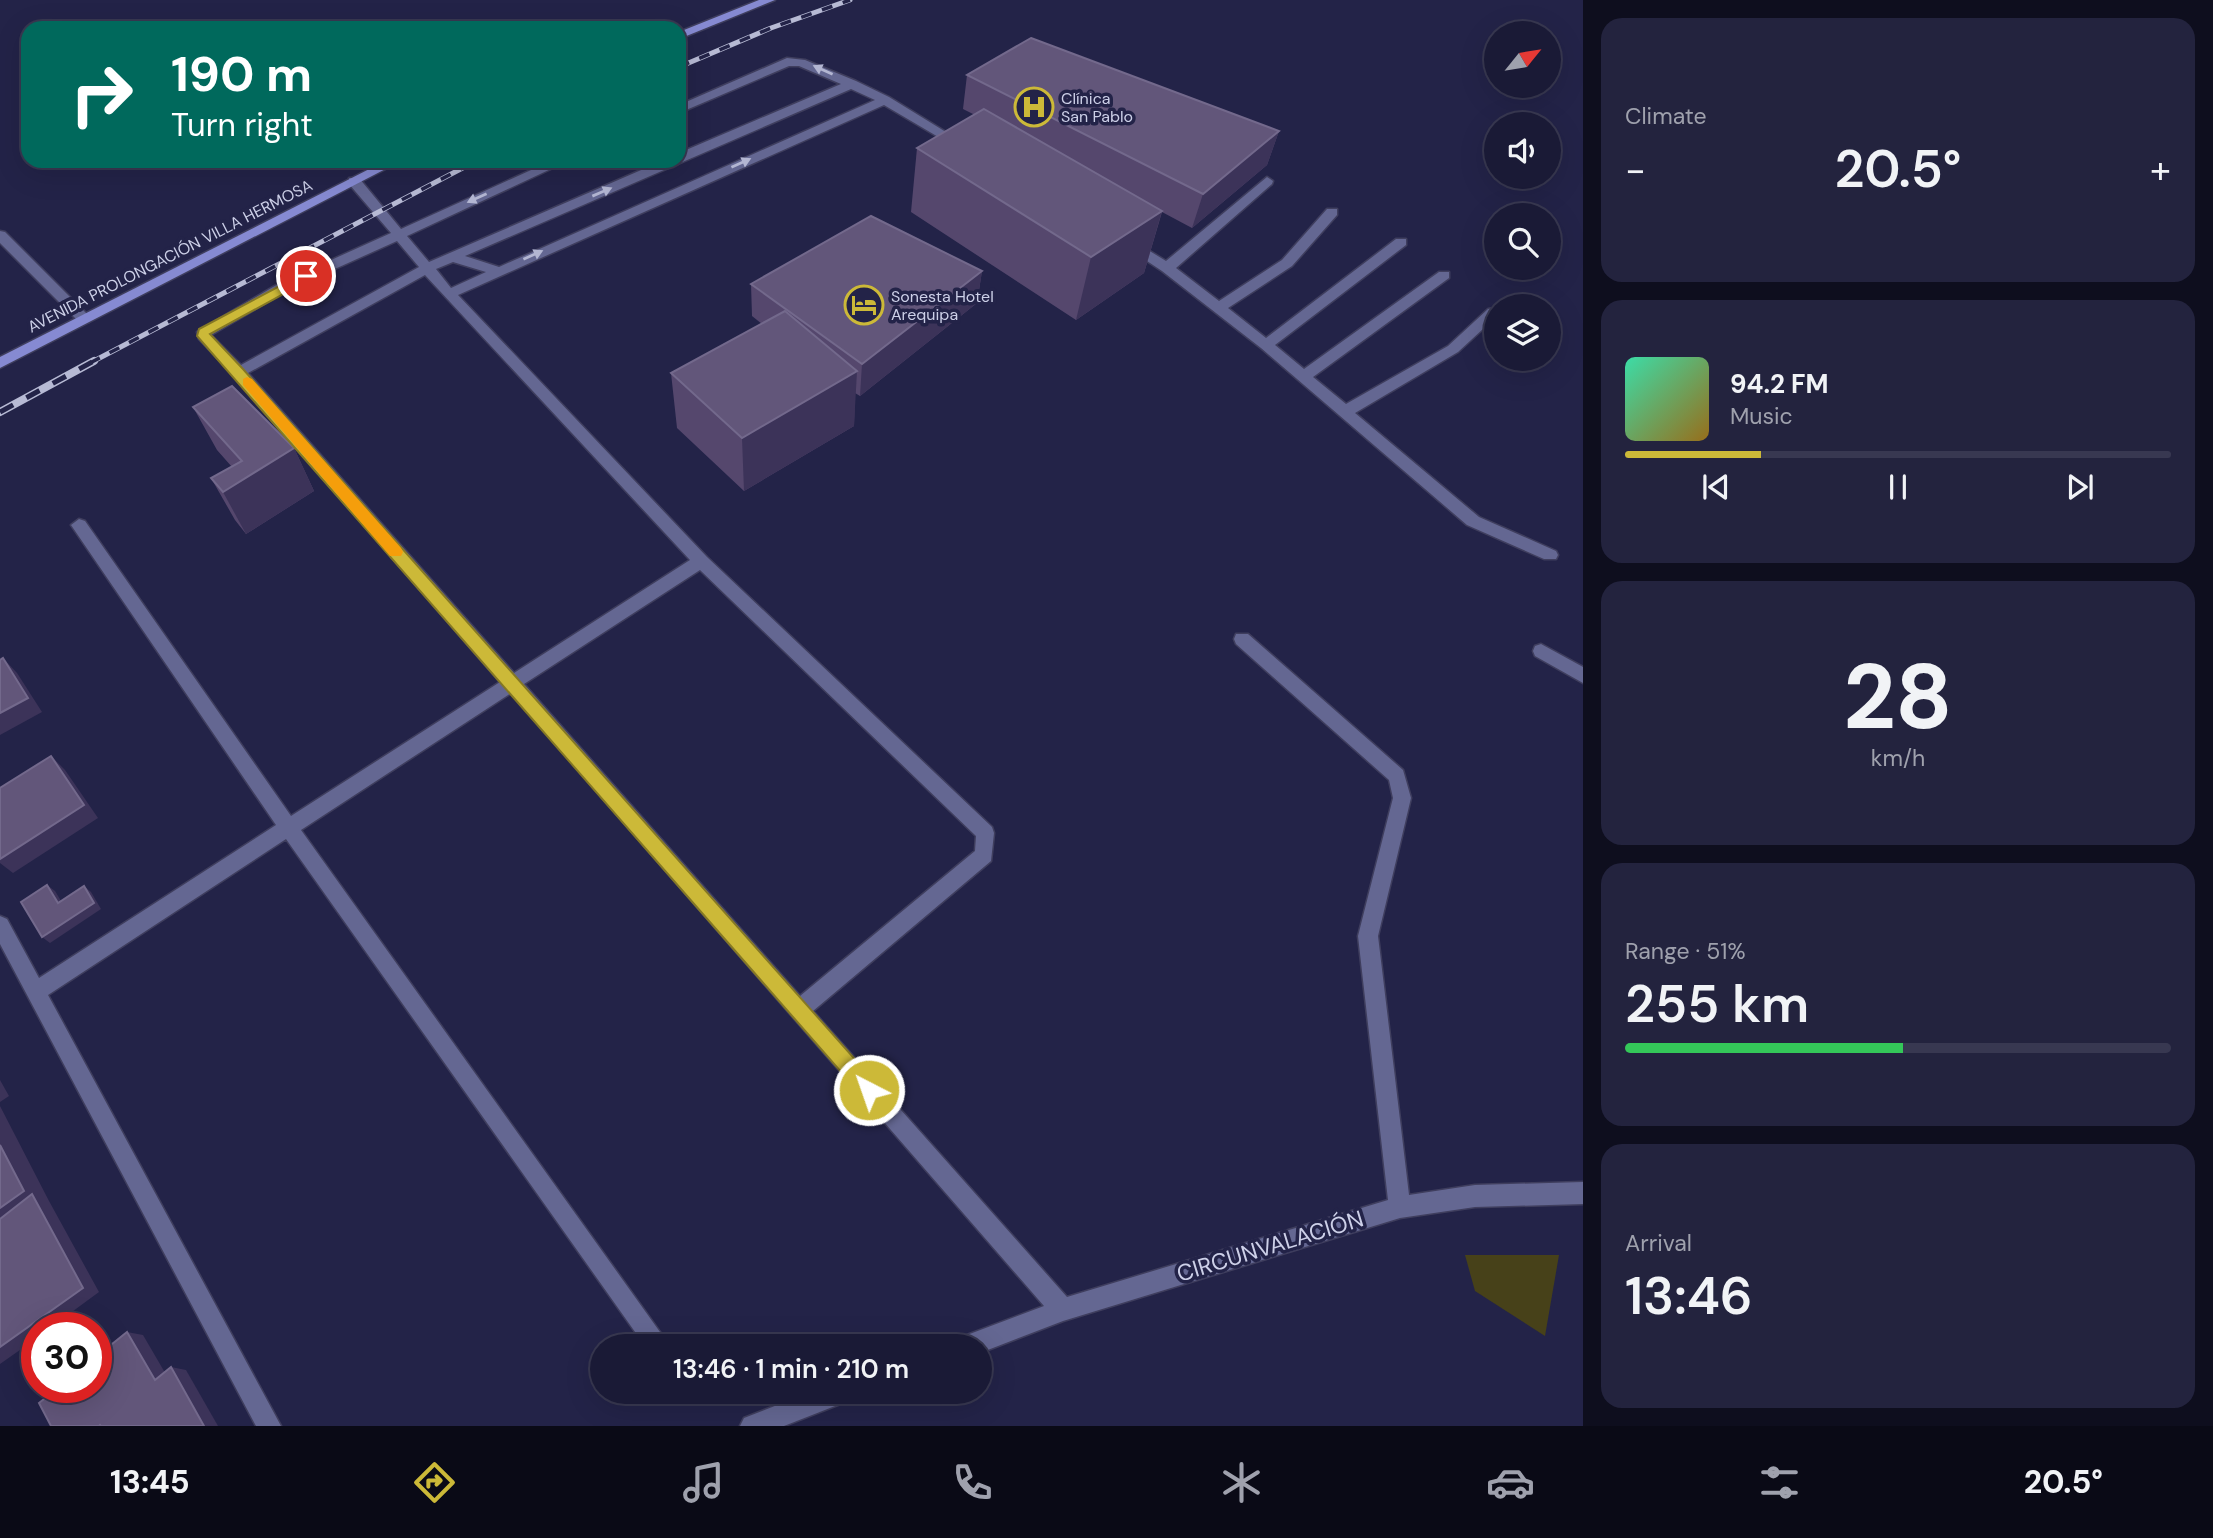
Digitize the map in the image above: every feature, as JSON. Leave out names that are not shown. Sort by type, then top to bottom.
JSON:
[{"type":"main road","points":[[686,33],[769,0]]},
{"type":"main road","name":"AVENIDA PROLONGACIÓN VILLA HERMOSA","points":[[0,363],[381,168]]},
{"type":"street","points":[[686,106],[787,62],[801,62],[885,100],[979,156]]},
{"type":"street","points":[[686,155],[852,84]]},
{"type":"street","points":[[449,294],[885,100]]},
{"type":"street","points":[[546,168],[398,233],[283,288],[204,332],[1063,1310]]},
{"type":"street","points":[[239,372],[427,268],[657,168]]},
{"type":"street","points":[[354,181],[449,294],[701,561],[985,832],[984,855],[799,1010]]},
{"type":"street","points":[[1167,268],[1267,181]]},
{"type":"street","points":[[1218,308],[1287,263],[1332,212]]},
{"type":"street","points":[[0,235],[84,318]]},
{"type":"street","points":[[1120,240],[1167,268],[1266,345],[1473,520],[1550,555]]},
{"type":"street","points":[[1266,345],[1401,242]]},
{"type":"street","points":[[452,257],[498,271]]},
{"type":"street","points":[[1304,376],[1444,275]]},
{"type":"street","points":[[1346,411],[1453,349],[1484,320]]},
{"type":"street","points":[[79,525],[288,827],[650,1334]]},
{"type":"street","points":[[36,991],[701,561]]},
{"type":"street","points":[[1242,639],[1397,776],[1402,798],[1368,936],[1399,1207]]},
{"type":"street","points":[[1541,651],[1583,676]]},
{"type":"street","points":[[0,925],[269,1426]]},
{"type":"street","name":"CIRCUNVALACIÓN","points":[[992,1337],[1063,1310],[1399,1207],[1475,1196],[1583,1193]]},
{"type":"street","points":[[752,1426],[810,1404]]},
{"type":"shaded area","points":[[1465,1255],[1559,1255],[1545,1336],[1475,1291]]},
{"type":"building","points":[[1031,38],[1279,131],[1203,194],[967,75]]},
{"type":"building","points":[[984,109],[1162,211],[1091,257],[917,148]]},
{"type":"building","points":[[871,216],[982,271],[862,364],[751,284]]},
{"type":"building","points":[[785,311],[857,371],[742,438],[671,373]]},
{"type":"building","points":[[232,386],[294,448],[223,492],[211,478],[242,461],[193,407]]},
{"type":"building","points":[[3,658],[28,698],[0,713],[0,660]]},
{"type":"building","points":[[51,756],[84,805],[0,859],[0,788]]},
{"type":"building","points":[[47,885],[58,903],[84,886],[94,903],[42,937],[21,902]]},
{"type":"building","points":[[0,1145],[24,1191],[0,1208]]},
{"type":"building","points":[[32,1194],[83,1288],[49,1312],[21,1312],[21,1332],[0,1347],[0,1219]]},
{"type":"building","points":[[127,1332],[155,1380],[171,1367],[204,1426],[51,1426],[39,1403],[112,1403],[112,1344]]},
{"type":"railway","points":[[686,64],[771,28],[850,0]]},
{"type":"railway","points":[[90,363],[463,168]]},
{"type":"railway","points":[[0,412],[94,361]]},
{"type":"slow traffic","points":[[247,382],[396,552]]},
{"type":"place","name":"Clínica San Pablo","points":[[1034,107]]},
{"type":"place","name":"Sonesta Hotel Arequipa","points":[[864,305]]},
{"type":"route","points":[[306,276],[204,332],[204,336],[239,372],[869,1090]]}]
